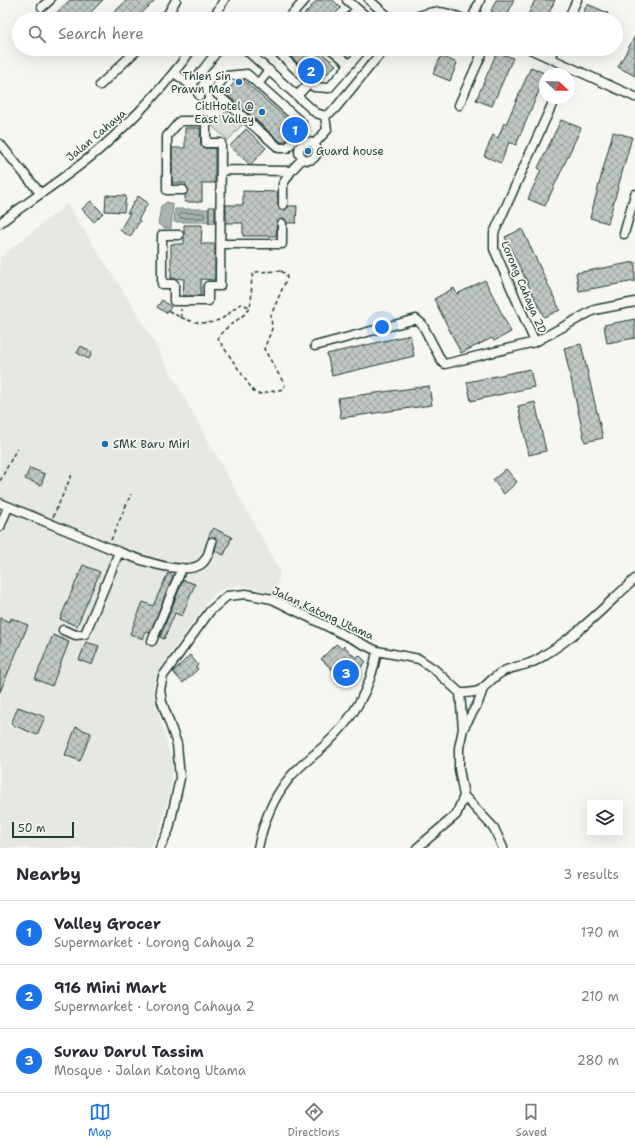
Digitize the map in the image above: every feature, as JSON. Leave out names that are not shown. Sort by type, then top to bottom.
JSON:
[{"type":"street","points":[[42,7],[50,0]]},
{"type":"street","points":[[169,12],[176,0]]},
{"type":"street","points":[[217,12],[224,0]]},
{"type":"street","points":[[294,12],[305,0]]},
{"type":"street","points":[[347,0],[360,12]]},
{"type":"street","points":[[369,0],[383,12]]},
{"type":"street","points":[[379,9],[383,0]]},
{"type":"street","points":[[475,12],[480,0]]},
{"type":"street","points":[[571,12],[577,0]]},
{"type":"street","points":[[354,12],[357,9]]},
{"type":"street","points":[[100,85],[131,56]]},
{"type":"street","name":"Jalan Cahaya","points":[[0,223],[99,149],[135,116],[174,74],[187,56]]},
{"type":"street","points":[[192,84],[214,56]]},
{"type":"street","points":[[253,56],[316,113],[325,116]]},
{"type":"street","points":[[282,56],[314,87],[329,88],[356,56]]},
{"type":"street","points":[[339,56],[349,64]]},
{"type":"street","points":[[325,116],[334,110],[378,56]]},
{"type":"street","points":[[459,105],[481,56]]},
{"type":"street","points":[[546,56],[564,68]]},
{"type":"street","points":[[258,84],[269,70]]},
{"type":"street","points":[[174,74],[192,84],[200,96]]},
{"type":"street","points":[[247,74],[258,84],[302,123],[302,131],[287,148],[279,148],[217,94],[217,86],[226,76],[247,74]]},
{"type":"street","points":[[575,74],[635,97]]},
{"type":"street","points":[[297,96],[310,82]]},
{"type":"street","name":"Lorong Cahaya 2D","points":[[552,104],[494,234],[494,249],[535,342],[594,310],[635,302]]},
{"type":"street","points":[[314,143],[327,130],[325,116]]},
{"type":"street","points":[[179,235],[162,235],[162,284],[174,284],[174,301],[208,301],[208,286],[220,286],[221,143],[206,144],[206,121],[180,121],[167,136],[167,190],[183,190]]},
{"type":"street","points":[[306,141],[314,143],[318,152],[315,157],[309,160],[303,158],[299,153],[301,145],[306,141]]},
{"type":"street","points":[[0,144],[40,193]]},
{"type":"street","points":[[283,205],[283,184],[291,171],[303,158]]},
{"type":"street","points":[[221,170],[291,171]]},
{"type":"street","points":[[624,234],[635,194]]},
{"type":"street","points":[[221,244],[282,244],[282,224]]},
{"type":"street","points":[[315,346],[416,319],[422,324],[442,362],[445,364],[535,342]]},
{"type":"street","points":[[0,503],[141,561],[182,568],[196,566],[205,560],[212,542]]},
{"type":"street","points":[[0,528],[8,507]]},
{"type":"street","points":[[63,630],[76,635],[85,634],[119,552]]},
{"type":"street","points":[[152,641],[182,568]]},
{"type":"street","points":[[463,730],[460,693],[470,693],[483,689],[499,674],[513,667],[531,663],[548,654],[635,580]]},
{"type":"street","name":"Jalan Katong Utama","points":[[160,848],[169,829],[180,778],[177,744],[162,702],[160,690],[163,676],[210,611],[227,596],[246,594],[272,599],[377,651],[419,659],[434,669],[460,693]]},
{"type":"street","points":[[258,848],[261,834],[273,802],[287,780],[344,726],[364,696],[374,670],[377,651]]},
{"type":"street","points":[[483,689],[478,703],[463,730],[459,748],[458,769],[464,796],[494,828],[503,848]]},
{"type":"street","points":[[417,848],[456,815],[464,796]]},
{"type":"path","points":[[281,271],[286,274],[287,278],[271,315],[272,329],[264,349],[285,385],[283,390],[259,394],[254,392],[218,339],[219,335],[237,321],[250,307],[253,274],[255,272],[281,271]]},
{"type":"path","points":[[169,311],[184,320],[197,323],[212,322],[224,317],[241,304],[250,307]]},
{"type":"path","points":[[0,481],[17,448]]},
{"type":"path","points":[[50,524],[73,472]]},
{"type":"path","points":[[108,547],[131,494]]},
{"type":"shaded area","points":[[226,111],[242,125],[228,140],[212,126]]},
{"type":"shaded area","name":"SMK Baru Miri","points":[[67,204],[140,317],[280,571],[276,594],[255,588],[236,585],[222,589],[212,596],[159,670],[154,681],[153,693],[172,762],[171,787],[160,829],[151,848],[0,848],[0,258]]},
{"type":"water","points":[[167,202],[173,206],[171,228],[164,228],[158,224],[161,206]]},
{"type":"water","points":[[175,209],[209,209],[209,222],[174,222]]},
{"type":"building","points":[[70,0],[103,0],[91,12],[57,12]]},
{"type":"building","points":[[127,0],[155,0],[143,12],[114,12]]},
{"type":"building","points":[[317,0],[333,0],[341,8],[337,12],[306,12]]},
{"type":"building","points":[[496,0],[514,0],[509,12],[491,11]]},
{"type":"building","points":[[535,0],[555,0],[549,12],[529,12]]},
{"type":"building","points":[[587,4],[606,12],[584,12]]},
{"type":"building","points":[[635,36],[635,76],[618,67]]},
{"type":"building","points":[[290,56],[325,56],[336,65],[319,82]]},
{"type":"building","points":[[441,56],[457,63],[450,81],[433,74]]},
{"type":"building","points":[[495,56],[508,56],[513,58],[492,106],[476,100]]},
{"type":"building","points":[[531,67],[539,71],[539,91],[516,145],[509,142],[501,163],[484,156],[493,135],[498,138],[504,123],[506,124]]},
{"type":"building","name":"CitiHotel @ East Valley","points":[[243,80],[296,127],[285,142],[281,142],[225,93],[236,81]]},
{"type":"building","points":[[561,120],[581,128],[545,206],[528,199],[541,170],[538,168]]},
{"type":"building","points":[[185,128],[200,128],[201,146],[206,148],[215,148],[215,183],[202,183],[202,202],[185,202],[185,195],[188,190],[185,183],[172,183],[172,148],[185,148]]},
{"type":"building","points":[[246,129],[266,148],[250,165],[230,146]]},
{"type":"building","points":[[613,132],[632,137],[608,223],[590,218]]},
{"type":"building","points":[[243,191],[278,192],[278,205],[280,210],[285,210],[288,206],[297,206],[296,223],[287,223],[285,219],[277,222],[276,236],[243,236],[243,223],[226,223],[226,205],[243,205]]},
{"type":"building","points":[[106,195],[126,196],[124,212],[105,211]]},
{"type":"building","points":[[138,196],[148,203],[138,220],[140,221],[130,237],[120,230],[130,213],[127,213]]},
{"type":"building","points":[[91,201],[103,213],[94,222],[82,209]]},
{"type":"building","points":[[209,207],[215,207],[215,223],[209,223]]},
{"type":"building","points":[[184,225],[202,225],[201,244],[215,244],[215,280],[201,279],[201,296],[183,296],[184,279],[171,278],[171,244],[184,244]]},
{"type":"building","points":[[522,229],[560,310],[544,317],[505,237]]},
{"type":"building","points":[[635,262],[635,281],[579,291],[576,273]]},
{"type":"building","points":[[485,280],[511,332],[494,341],[492,338],[461,353],[434,299],[454,288],[457,294]]},
{"type":"building","points":[[162,300],[171,307],[166,313],[157,307]]},
{"type":"building","points":[[635,319],[635,338],[607,343],[604,325]]},
{"type":"building","points":[[410,335],[414,356],[332,376],[327,354]]},
{"type":"building","points":[[581,344],[603,438],[585,442],[564,348]]},
{"type":"building","points":[[81,346],[92,352],[89,359],[77,353]]},
{"type":"building","points":[[530,369],[534,387],[471,401],[467,382]]},
{"type":"building","points":[[429,386],[432,405],[341,418],[338,398]]},
{"type":"building","points":[[535,402],[546,451],[529,455],[518,406]]},
{"type":"building","points":[[30,468],[45,474],[41,485],[25,479]]},
{"type":"building","points":[[506,469],[517,482],[504,494],[493,480]]},
{"type":"building","points":[[213,528],[232,537],[224,555],[215,551],[217,541],[216,538],[208,538]]},
{"type":"building","points":[[83,565],[100,572],[77,626],[60,619]]},
{"type":"building","points":[[168,573],[173,576],[150,633],[146,631],[143,639],[130,634],[143,602],[153,606]]},
{"type":"building","points":[[183,580],[195,584],[182,616],[175,613],[164,639],[160,637]]},
{"type":"building","points":[[0,618],[10,622],[11,618],[28,625],[0,692]]},
{"type":"building","points":[[53,635],[69,642],[52,686],[35,679]]},
{"type":"building","points":[[86,642],[99,646],[92,665],[79,660]]},
{"type":"building","points":[[336,644],[342,649],[344,646],[356,658],[359,655],[366,662],[346,683],[321,659]]},
{"type":"building","points":[[190,655],[198,665],[196,667],[198,669],[183,683],[173,672]]},
{"type":"building","points":[[18,707],[45,717],[37,735],[11,724]]},
{"type":"building","points":[[76,727],[91,733],[80,761],[65,755]]},
{"type":"place","name":"916 Mini Mart","points":[[311,71]]},
{"type":"place","name":"Thien Sin Prawn Mee","points":[[239,82]]},
{"type":"place","name":"CitiHotel @ East Valley","points":[[262,112]]},
{"type":"place","name":"Valley Grocer","points":[[295,130]]},
{"type":"place","name":"Guard house","points":[[308,151]]},
{"type":"place","name":"SMK Baru Miri","points":[[105,444]]},
{"type":"place","name":"Surau Darul Tassim","points":[[346,673]]}]
